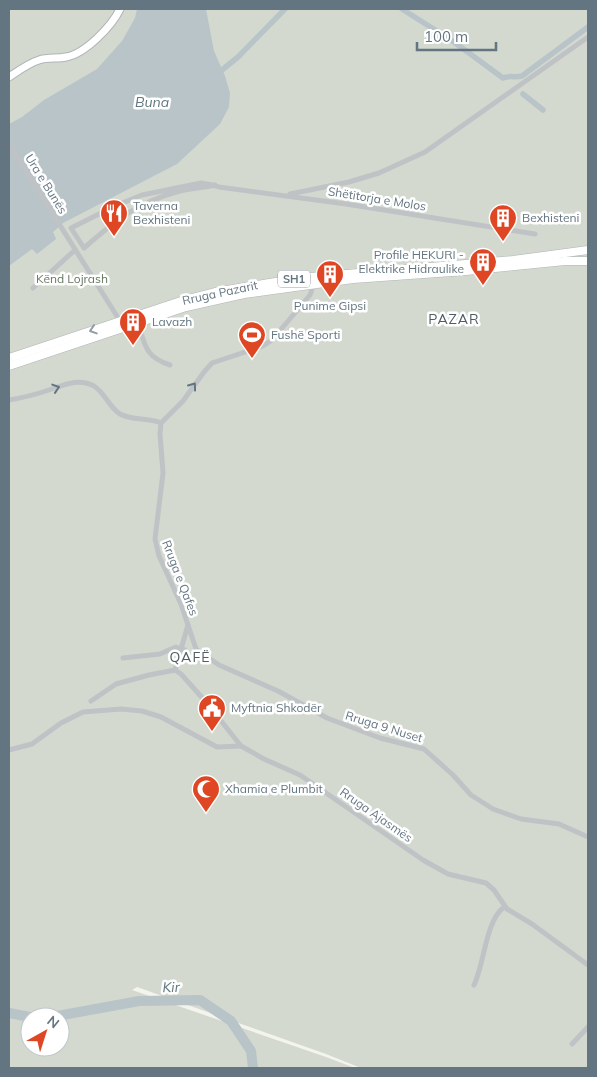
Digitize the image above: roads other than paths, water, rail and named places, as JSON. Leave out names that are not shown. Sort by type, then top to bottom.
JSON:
[{"type":"main road","points":[[9,77],[39,60],[66,57],[77,53],[95,40],[115,18],[120,9]]},
{"type":"main road","name":"Rruga Pazarit","points":[[9,358],[184,300],[268,282],[382,270],[513,260],[588,250]]},
{"type":"main road","name":"Rruga Pazarit","points":[[9,366],[186,307],[259,291],[526,264],[565,261],[588,262]]},
{"type":"street","points":[[115,9],[115,18]]},
{"type":"street","points":[[284,195],[349,182],[379,173],[425,152],[588,37]]},
{"type":"street","name":"Ura e Bunës","points":[[9,144],[120,321]]},
{"type":"street","name":"Shëtitorja e Molos","points":[[215,186],[189,189],[149,201],[118,218],[84,248],[71,228],[142,195],[195,184],[215,186],[284,195],[535,234]]},
{"type":"street","points":[[33,288],[75,250]]},
{"type":"street","points":[[9,400],[44,392],[73,382],[84,383],[100,390],[111,405],[123,415],[152,419],[161,423],[183,401],[212,364],[268,344],[310,295],[314,284]]},
{"type":"street","points":[[138,323],[146,350],[164,364],[170,365]]},
{"type":"street","name":"Rruga e Qafes","points":[[161,423],[163,473],[155,539],[159,556],[177,591],[196,649]]},
{"type":"street","name":"Rruga e Qafes","points":[[175,670],[188,625]]},
{"type":"street","points":[[123,658],[160,654],[177,647],[185,650],[196,649]]},
{"type":"street","name":"Rruga 9 Nuset","points":[[196,649],[219,665],[278,691],[327,718],[380,738],[424,749],[453,775],[471,796],[493,809],[521,819],[564,825],[588,837]]},
{"type":"street","points":[[91,701],[116,684],[175,670]]},
{"type":"street","name":"Rruga Ajasmës","points":[[175,670],[181,674],[206,702],[241,746],[264,759],[300,775],[423,860],[448,874],[486,883],[494,890],[504,907],[532,924],[588,965]]},
{"type":"street","points":[[9,750],[32,744],[61,723],[83,712],[112,709],[135,710],[155,714],[217,747],[241,746]]},
{"type":"street","points":[[474,985],[484,958],[490,931],[501,909],[504,907]]},
{"type":"street","points":[[572,1044],[588,1027]]},
{"type":"water","name":"Buna","points":[[137,9],[206,9],[214,51],[230,93],[229,107],[220,124],[177,164],[63,223],[53,232],[56,239],[37,254],[32,249],[9,266],[9,124],[22,117],[44,100],[97,69],[122,41],[135,18]]},
{"type":"waterway","points":[[222,70],[238,57],[285,9]]},
{"type":"waterway","points":[[402,9],[454,42],[503,78],[522,76],[588,27]]},
{"type":"waterway","points":[[523,94],[543,110]]},
{"type":"waterway","name":"Kir","points":[[70,1014],[139,1001],[200,1000],[231,1021],[251,1051],[253,1068]]},
{"type":"waterway","name":"Kir","points":[[9,1013],[20,1015]]},
{"type":"place","name":"Taverna Bexhisteni","points":[[114,237]]},
{"type":"place","name":"Bexhisteni","points":[[503,242]]},
{"type":"place","name":"Profile HEKURI - Elektrike Hidraulike","points":[[483,286]]},
{"type":"place","name":"Punime Gipsi","points":[[330,298]]},
{"type":"place","name":"Lavazh","points":[[133,346]]},
{"type":"place","name":"Fushë Sporti","points":[[252,359]]},
{"type":"place","name":"Myftnia Shkodër","points":[[212,732]]},
{"type":"place","name":"Xhamia e Plumbit","points":[[206,813]]},
{"type":"district","name":"PAZAR","points":[[454,319]]},
{"type":"district","name":"QAFË","points":[[190,657]]},
{"type":"park label","name":"Kënd Lojrash","points":[[72,279]]}]
